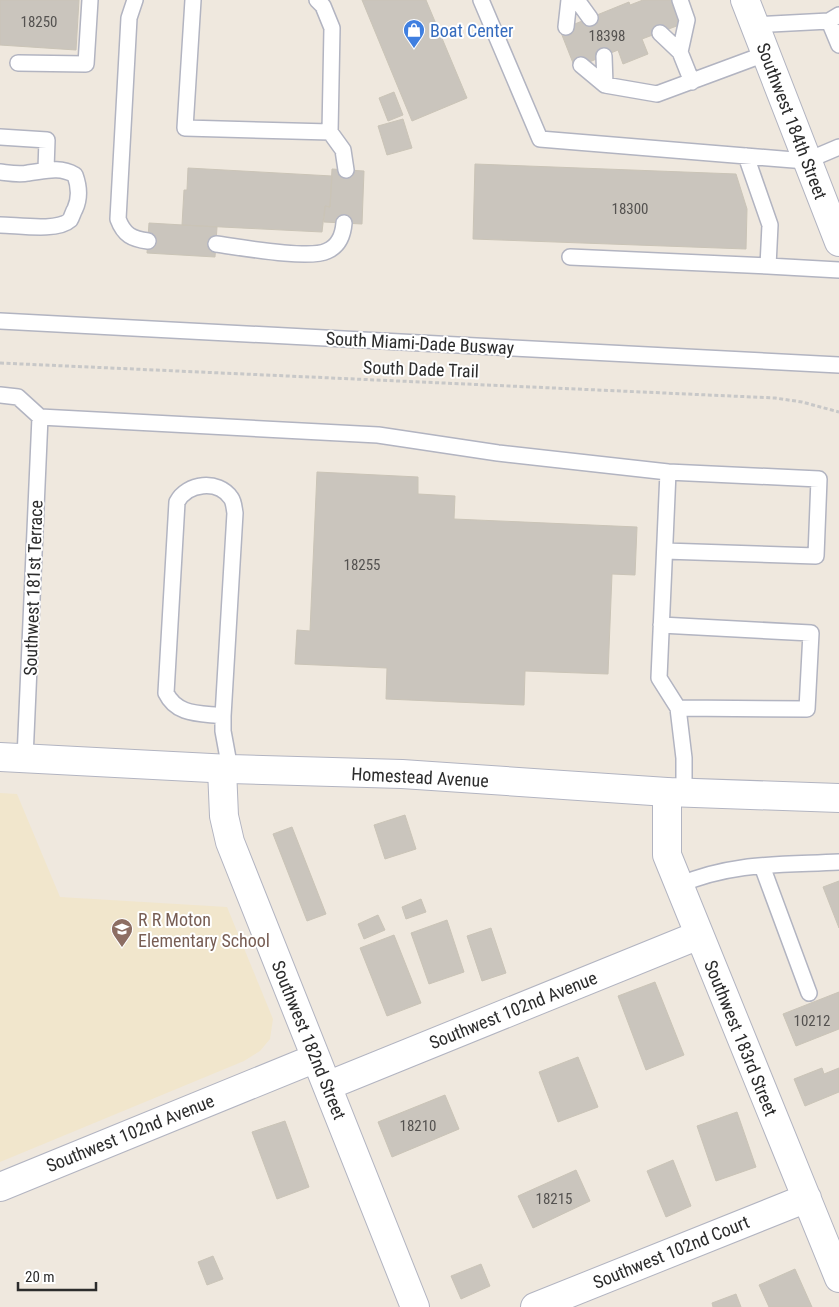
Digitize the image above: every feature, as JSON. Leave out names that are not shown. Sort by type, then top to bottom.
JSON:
[{"type":"street","name":"Southwest 184th Street","points":[[745,0],[839,242]]},
{"type":"street","name":"Homestead Avenue","points":[[13,757],[226,769],[402,774],[675,792],[839,798]]},
{"type":"street","name":"Southwest 182nd Street","points":[[226,769],[224,816],[230,842],[415,1307]]},
{"type":"street","name":"Southwest 183rd Street","points":[[675,792],[666,849],[699,935],[839,1278]]},
{"type":"street","name":"Southwest 102nd Avenue","points":[[327,1086],[699,935]]},
{"type":"street","name":"Southwest 102nd Avenue","points":[[0,1187],[316,1058]]},
{"type":"street","name":"Southwest 102nd Court","points":[[535,1307],[807,1198]]},
{"type":"lane","points":[[18,63],[86,64],[90,0]]},
{"type":"lane","points":[[135,0],[130,18],[118,219],[127,234],[138,240],[148,240]]},
{"type":"lane","points":[[193,0],[186,128],[330,132]]},
{"type":"lane","points":[[317,0],[323,6],[332,28],[330,132],[343,150],[346,170]]},
{"type":"lane","points":[[480,0],[540,139],[806,161],[839,148]]},
{"type":"lane","points":[[566,28],[569,0]]},
{"type":"lane","points":[[576,0],[590,18]]},
{"type":"lane","points":[[680,0],[688,20],[680,52]]},
{"type":"lane","points":[[754,25],[834,18],[839,45]]},
{"type":"lane","points":[[660,33],[680,52],[692,82]]},
{"type":"lane","points":[[581,65],[605,85],[657,94],[765,54]]},
{"type":"lane","points":[[604,56],[605,85]]},
{"type":"lane","points":[[0,137],[48,140],[46,169]]},
{"type":"lane","points":[[746,156],[770,225],[768,266]]},
{"type":"lane","points":[[0,172],[27,174],[46,169],[66,170],[75,175],[78,186],[78,203],[70,219],[59,225],[42,227],[0,224]]},
{"type":"lane","points":[[216,244],[320,254],[331,250],[340,240],[344,223]]},
{"type":"lane","points":[[570,258],[839,270]]},
{"type":"lane","name":"South Miami-Dade Busway","points":[[0,321],[839,365]]},
{"type":"lane","points":[[0,395],[18,398],[40,417],[378,435],[498,453],[668,472],[819,479],[816,556],[665,551]]},
{"type":"lane","name":"Southwest 181st Terrace","points":[[13,757],[40,417]]},
{"type":"lane","points":[[668,472],[658,678],[678,708],[684,758],[675,792]]},
{"type":"lane","points":[[223,716],[180,710],[171,703],[166,693],[177,502],[182,493],[196,486],[212,486],[223,489],[232,499],[235,513],[223,716],[226,769]]},
{"type":"lane","points":[[661,625],[811,633],[807,710],[678,708]]},
{"type":"lane","points":[[679,885],[704,874],[741,866],[839,862]]},
{"type":"lane","points":[[762,866],[809,993]]},
{"type":"path","name":"South Dade Trail","points":[[0,363],[775,398],[802,402],[839,412]]},
{"type":"shaded area","name":"R R Moton Elementary School","points":[[0,793],[17,794],[60,897],[227,907],[273,1019],[270,1039],[260,1051],[244,1061],[0,1162]]},
{"type":"building","points":[[0,0],[79,0],[76,50],[0,45]]},
{"type":"building","name":"Boat Center","points":[[362,0],[426,0],[467,98],[412,121]]},
{"type":"building","points":[[643,0],[672,0],[682,24],[642,39],[648,54],[623,64],[618,50],[575,68],[560,30],[629,2],[630,5]]},
{"type":"building","points":[[394,92],[403,115],[388,121],[379,98]]},
{"type":"building","points":[[403,119],[412,148],[387,155],[378,126]]},
{"type":"building","points":[[475,164],[736,174],[747,209],[746,249],[473,239]]},
{"type":"building","points":[[188,168],[332,176],[330,207],[325,206],[322,232],[182,225],[184,190],[187,190]]},
{"type":"building","points":[[332,169],[364,171],[362,224],[324,222],[325,206],[330,207]]},
{"type":"building","points":[[149,223],[217,227],[215,257],[147,253]]},
{"type":"building","points":[[317,472],[418,477],[418,494],[455,496],[454,519],[637,527],[635,575],[612,574],[608,674],[525,671],[524,705],[386,699],[387,668],[295,664],[297,630],[310,631]]},
{"type":"building","points":[[405,815],[416,849],[385,859],[374,825]]},
{"type":"building","points":[[292,827],[326,914],[307,921],[273,834]]},
{"type":"building","points":[[839,881],[839,928],[823,887]]},
{"type":"building","points":[[421,899],[426,912],[406,919],[402,907]]},
{"type":"building","points":[[378,915],[385,930],[364,939],[358,924]]},
{"type":"building","points":[[447,920],[464,972],[429,984],[411,933]]},
{"type":"building","points":[[491,928],[506,973],[482,981],[467,936]]},
{"type":"building","points":[[394,935],[421,1003],[387,1016],[360,948]]},
{"type":"building","points":[[655,982],[684,1055],[646,1070],[618,996]]},
{"type":"building","points":[[839,992],[839,1029],[796,1046],[783,1014]]},
{"type":"building","points":[[578,1057],[598,1107],[558,1122],[539,1072]]},
{"type":"building","points":[[822,1068],[824,1074],[839,1068],[839,1092],[805,1106],[794,1079]]},
{"type":"building","points":[[445,1095],[459,1129],[392,1157],[378,1122]]},
{"type":"building","points":[[737,1112],[756,1167],[716,1181],[697,1126]]},
{"type":"building","points":[[285,1121],[309,1187],[277,1199],[252,1132]]},
{"type":"building","points":[[673,1160],[691,1206],[666,1217],[647,1171]]},
{"type":"building","points":[[576,1170],[590,1201],[533,1228],[518,1196]]},
{"type":"building","points":[[213,1256],[223,1279],[207,1285],[198,1262]]},
{"type":"building","points":[[481,1264],[490,1286],[461,1299],[451,1276]]},
{"type":"building","points":[[795,1269],[812,1307],[769,1307],[759,1285]]},
{"type":"building","points":[[736,1294],[741,1307],[713,1307],[712,1303]]},
{"type":"place","name":"Boat Center","points":[[414,49]]},
{"type":"place","name":"R R Moton Elementary School","points":[[122,948]]}]
